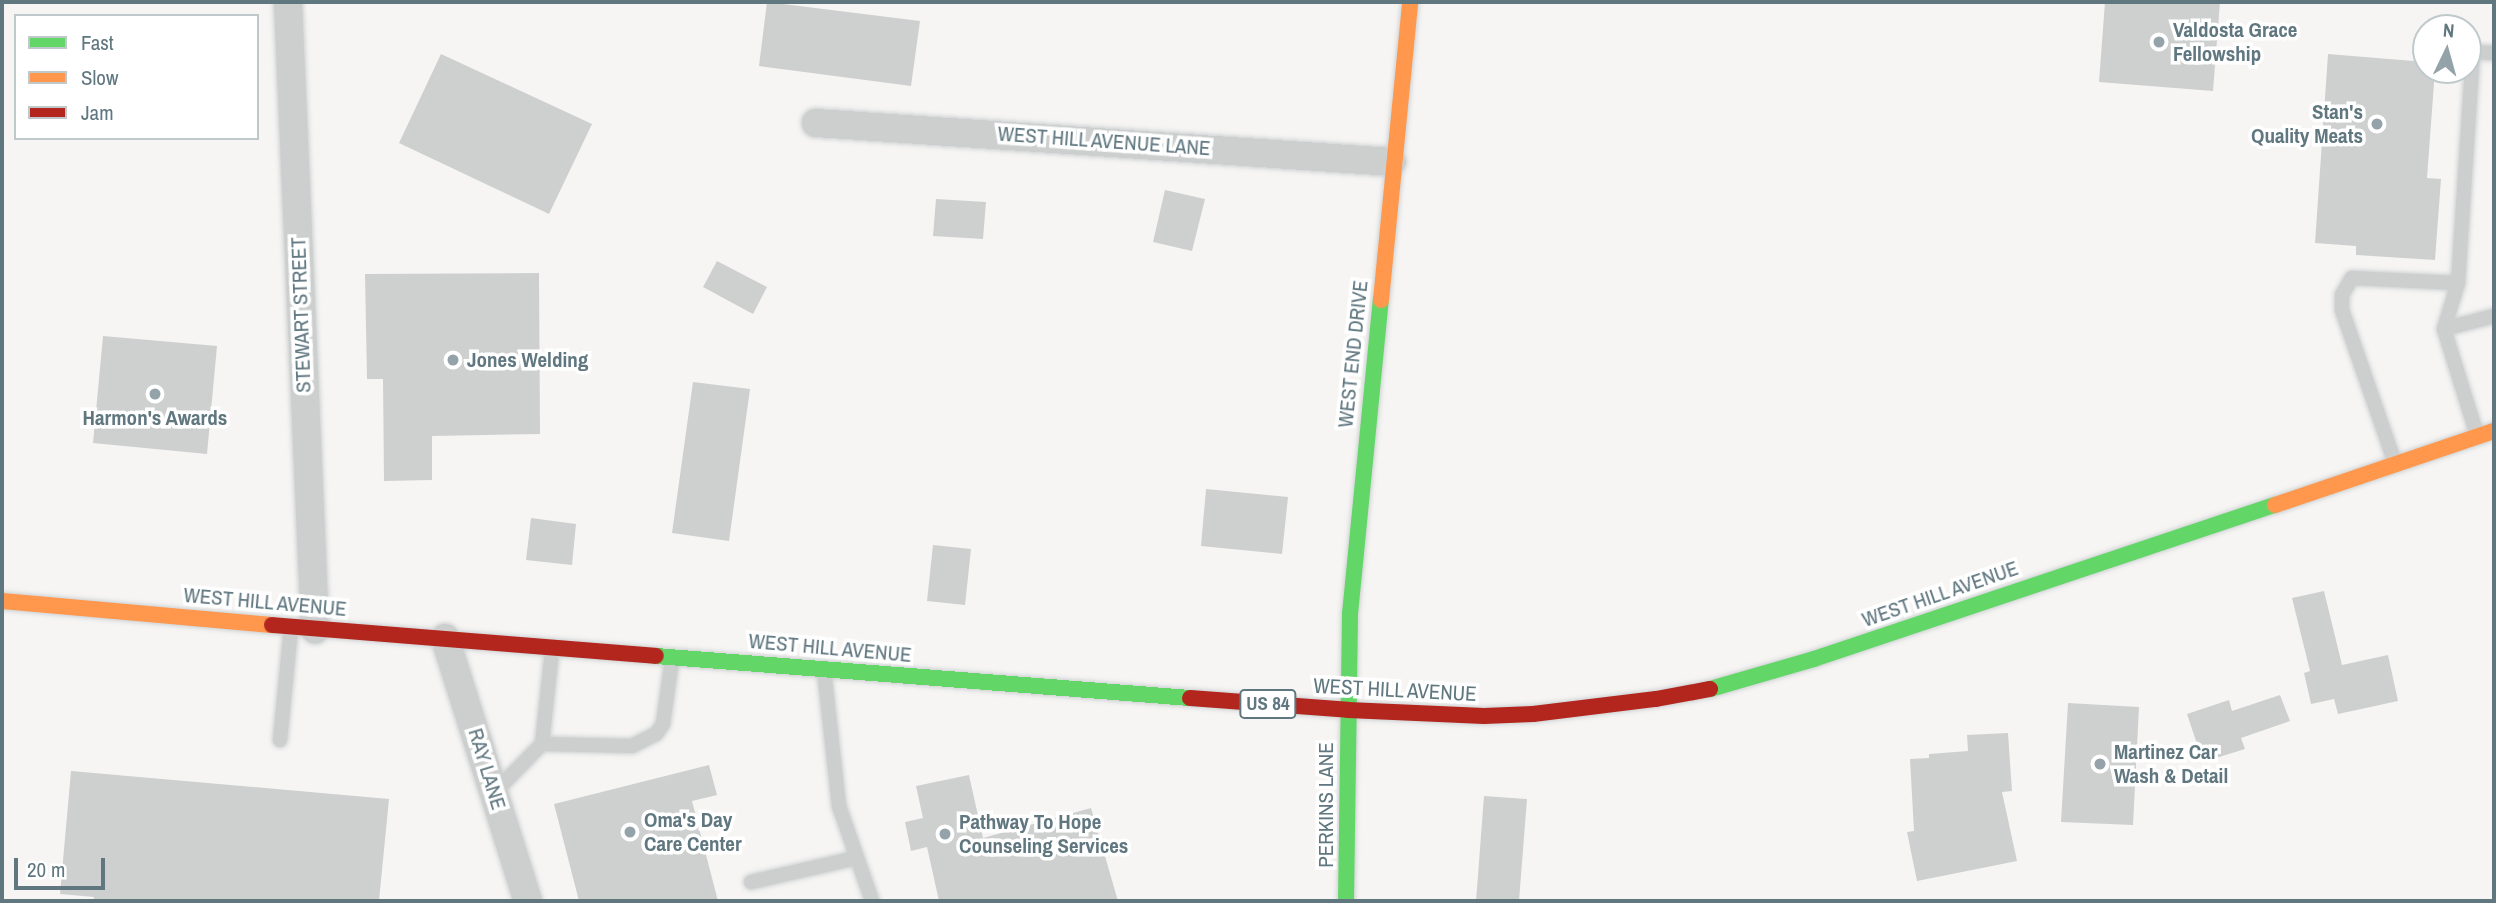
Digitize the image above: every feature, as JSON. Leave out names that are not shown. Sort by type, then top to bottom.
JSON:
[{"type":"main road","name":"WEST END DRIVE","points":[[1348,710],[1357,525],[1410,2]]},
{"type":"main road","name":"WEST HILL AVENUE","points":[[2,601],[303,628],[1348,710],[1484,716],[1533,714],[1596,709],[1708,689],[1814,659],[2494,431]]},
{"type":"main road","name":"PERKINS LANE","points":[[1346,901],[1348,710]]},
{"type":"street","name":"STEWART STREET","points":[[288,2],[303,628]]},
{"type":"street","name":"WEST HILL AVENUE LANE","points":[[816,123],[1392,162]]},
{"type":"street","name":"RAY LANE","points":[[445,638],[528,901]]},
{"type":"lane","points":[[2477,437],[2444,329],[2458,283],[2473,52],[2494,53]]},
{"type":"lane","points":[[2396,464],[2342,310],[2343,295],[2352,278],[2458,283]]},
{"type":"lane","points":[[2444,329],[2494,316]]},
{"type":"lane","points":[[280,740],[303,628]]},
{"type":"lane","points":[[494,793],[542,744],[553,646]]},
{"type":"lane","points":[[542,744],[632,746],[656,734],[663,723],[672,656]]},
{"type":"lane","points":[[824,668],[839,806],[872,901]]},
{"type":"lane","points":[[751,882],[856,858]]},
{"type":"building","points":[[767,2],[920,21],[911,86],[759,66]]},
{"type":"building","name":"Valdosta Grace Fellowship","points":[[2105,2],[2220,2],[2213,91],[2099,82]]},
{"type":"building","points":[[441,54],[592,124],[549,214],[399,143]]},
{"type":"building","name":"Stan's Quality Meats","points":[[2328,54],[2412,61],[2412,84],[2434,84],[2427,178],[2441,179],[2435,260],[2356,255],[2356,246],[2315,243]]},
{"type":"building","points":[[1165,190],[1205,199],[1192,251],[1153,242]]},
{"type":"building","points":[[936,199],[986,202],[983,239],[933,236]]},
{"type":"building","points":[[717,261],[767,287],[753,314],[703,287]]},
{"type":"building","name":"Jones Welding","points":[[539,273],[540,434],[432,436],[432,480],[384,481],[383,379],[367,379],[365,274]]},
{"type":"building","name":"Harmon's Awards","points":[[103,336],[217,346],[207,454],[93,443]]},
{"type":"building","points":[[693,382],[750,389],[729,541],[672,533]]},
{"type":"building","points":[[1206,489],[1288,497],[1282,554],[1201,546]]},
{"type":"building","points":[[531,518],[576,524],[572,565],[526,560]]},
{"type":"building","points":[[933,545],[971,549],[965,605],[927,601]]},
{"type":"building","points":[[2324,591],[2342,665],[2388,655],[2398,701],[2338,714],[2334,699],[2311,704],[2304,673],[2310,671],[2292,598]]},
{"type":"building","points":[[2280,695],[2290,721],[2241,738],[2245,749],[2203,762],[2187,714],[2229,700],[2232,711]]},
{"type":"building","name":"Martinez Car Wash & Detail","points":[[2068,703],[2139,707],[2133,825],[2061,822]]},
{"type":"building","points":[[2008,733],[2012,791],[2002,792],[2017,861],[1917,881],[1907,832],[1914,831],[1910,759],[1929,758],[1929,754],[1968,751],[1967,735]]},
{"type":"building","name":"Oma's Day Care Center","points":[[709,765],[717,795],[692,801],[718,901],[579,901],[554,804]]},
{"type":"building","points":[[71,771],[389,799],[379,901],[93,901],[94,897],[60,894]]},
{"type":"building","points":[[969,775],[983,838],[1091,808],[1118,901],[939,901],[927,847],[911,851],[905,822],[923,818],[916,786]]},
{"type":"building","points":[[1484,796],[1527,799],[1519,901],[1476,901]]},
{"type":"traffic: fast","points":[[1346,901],[1350,614],[1381,300]]},
{"type":"traffic: fast","points":[[1710,689],[1814,659],[2275,505]]},
{"type":"traffic: fast","points":[[656,656],[1190,698]]},
{"type":"traffic: slow","points":[[1381,300],[1410,2]]},
{"type":"traffic: slow","points":[[2275,505],[2494,431]]},
{"type":"traffic: slow","points":[[2,601],[272,625]]},
{"type":"traffic: jam","points":[[272,625],[656,656]]},
{"type":"traffic: jam","points":[[1190,698],[1348,710],[1484,716],[1533,714],[1656,699],[1710,689]]},
{"type":"place","name":"Valdosta Grace Fellowship","points":[[2159,42]]},
{"type":"place","name":"Stan's Quality Meats","points":[[2377,124]]},
{"type":"place","name":"Jones Welding","points":[[453,360]]},
{"type":"place","name":"Harmon's Awards","points":[[155,394]]},
{"type":"place","name":"Martinez Car Wash & Detail","points":[[2100,764]]},
{"type":"place","name":"Oma's Day Care Center","points":[[630,832]]},
{"type":"place","name":"Pathway To Hope Counseling Services","points":[[945,834]]}]
